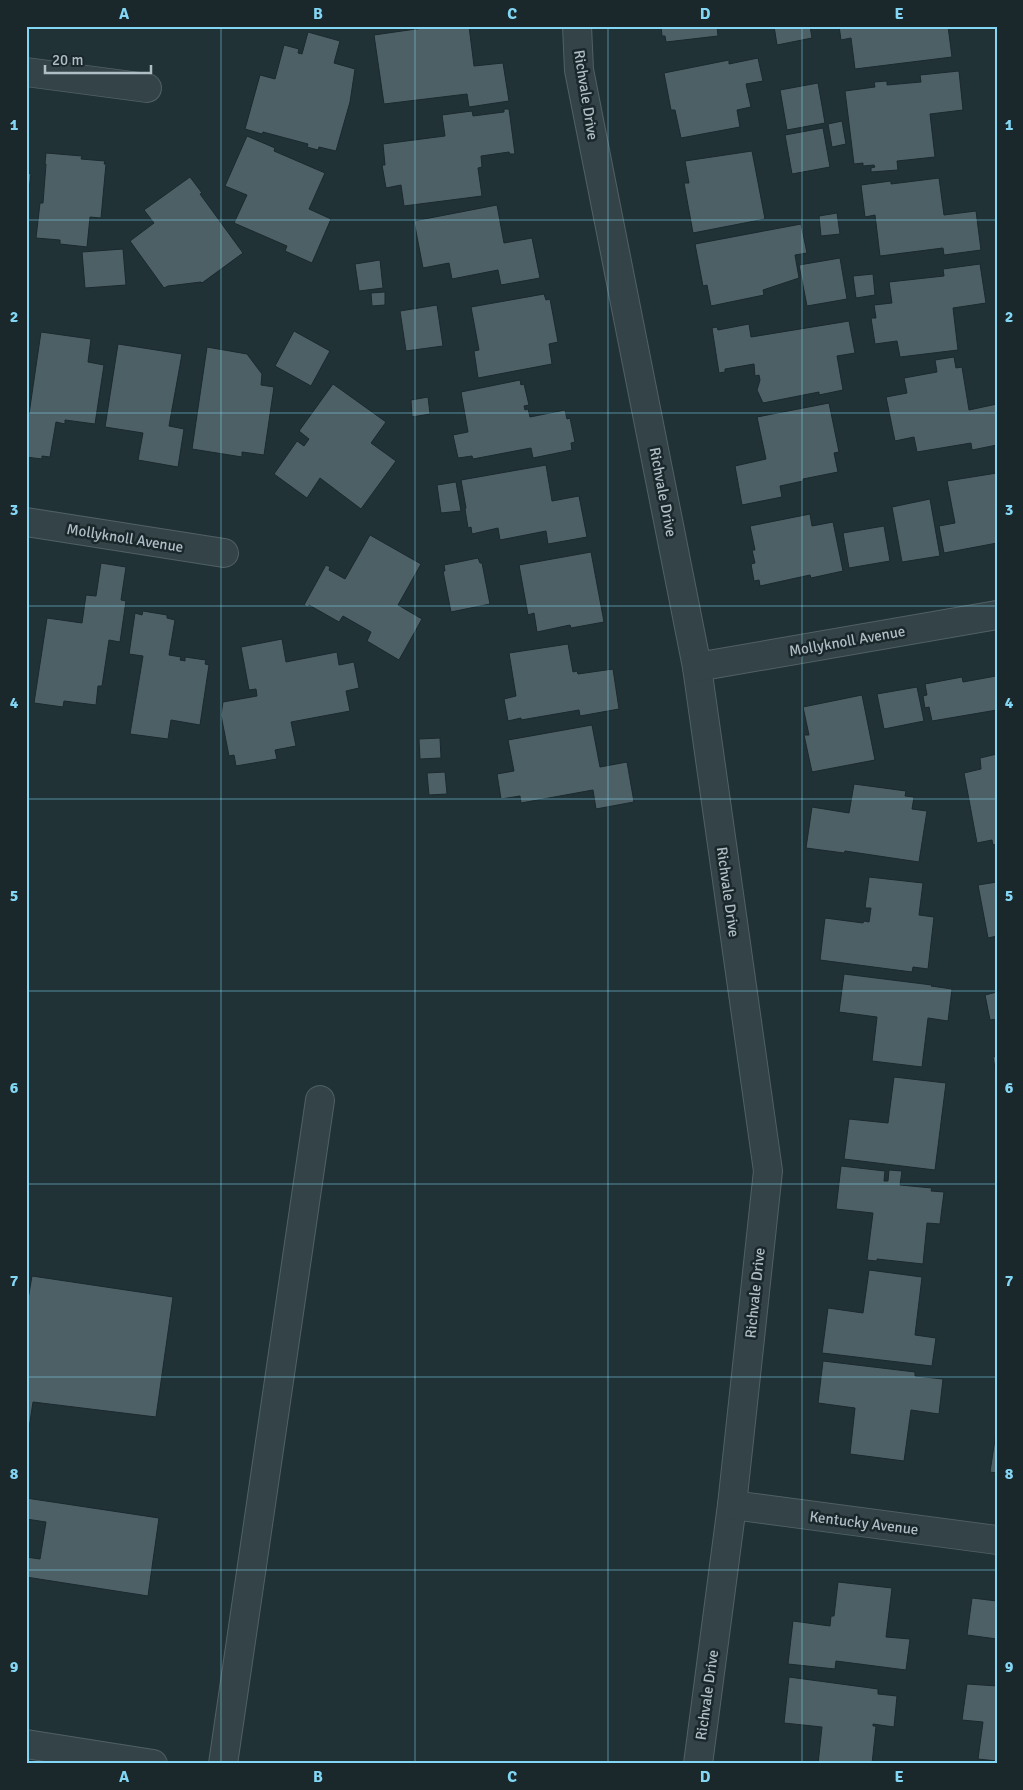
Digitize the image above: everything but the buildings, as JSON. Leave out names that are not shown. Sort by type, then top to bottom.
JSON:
[{"type":"street","name":"Richvale Drive","points":[[576,26],[579,70],[697,667],[768,1171],[732,1506],[698,1764]]},
{"type":"street","points":[[26,72],[147,88]]},
{"type":"street","name":"Mollyknoll Avenue","points":[[26,522],[224,553]]},
{"type":"street","name":"Mollyknoll Avenue","points":[[697,667],[997,615]]},
{"type":"street","points":[[223,1764],[320,1100]]},
{"type":"street","name":"Kentucky Avenue","points":[[732,1506],[997,1540]]},
{"type":"street","points":[[26,1744],[153,1764]]}]
